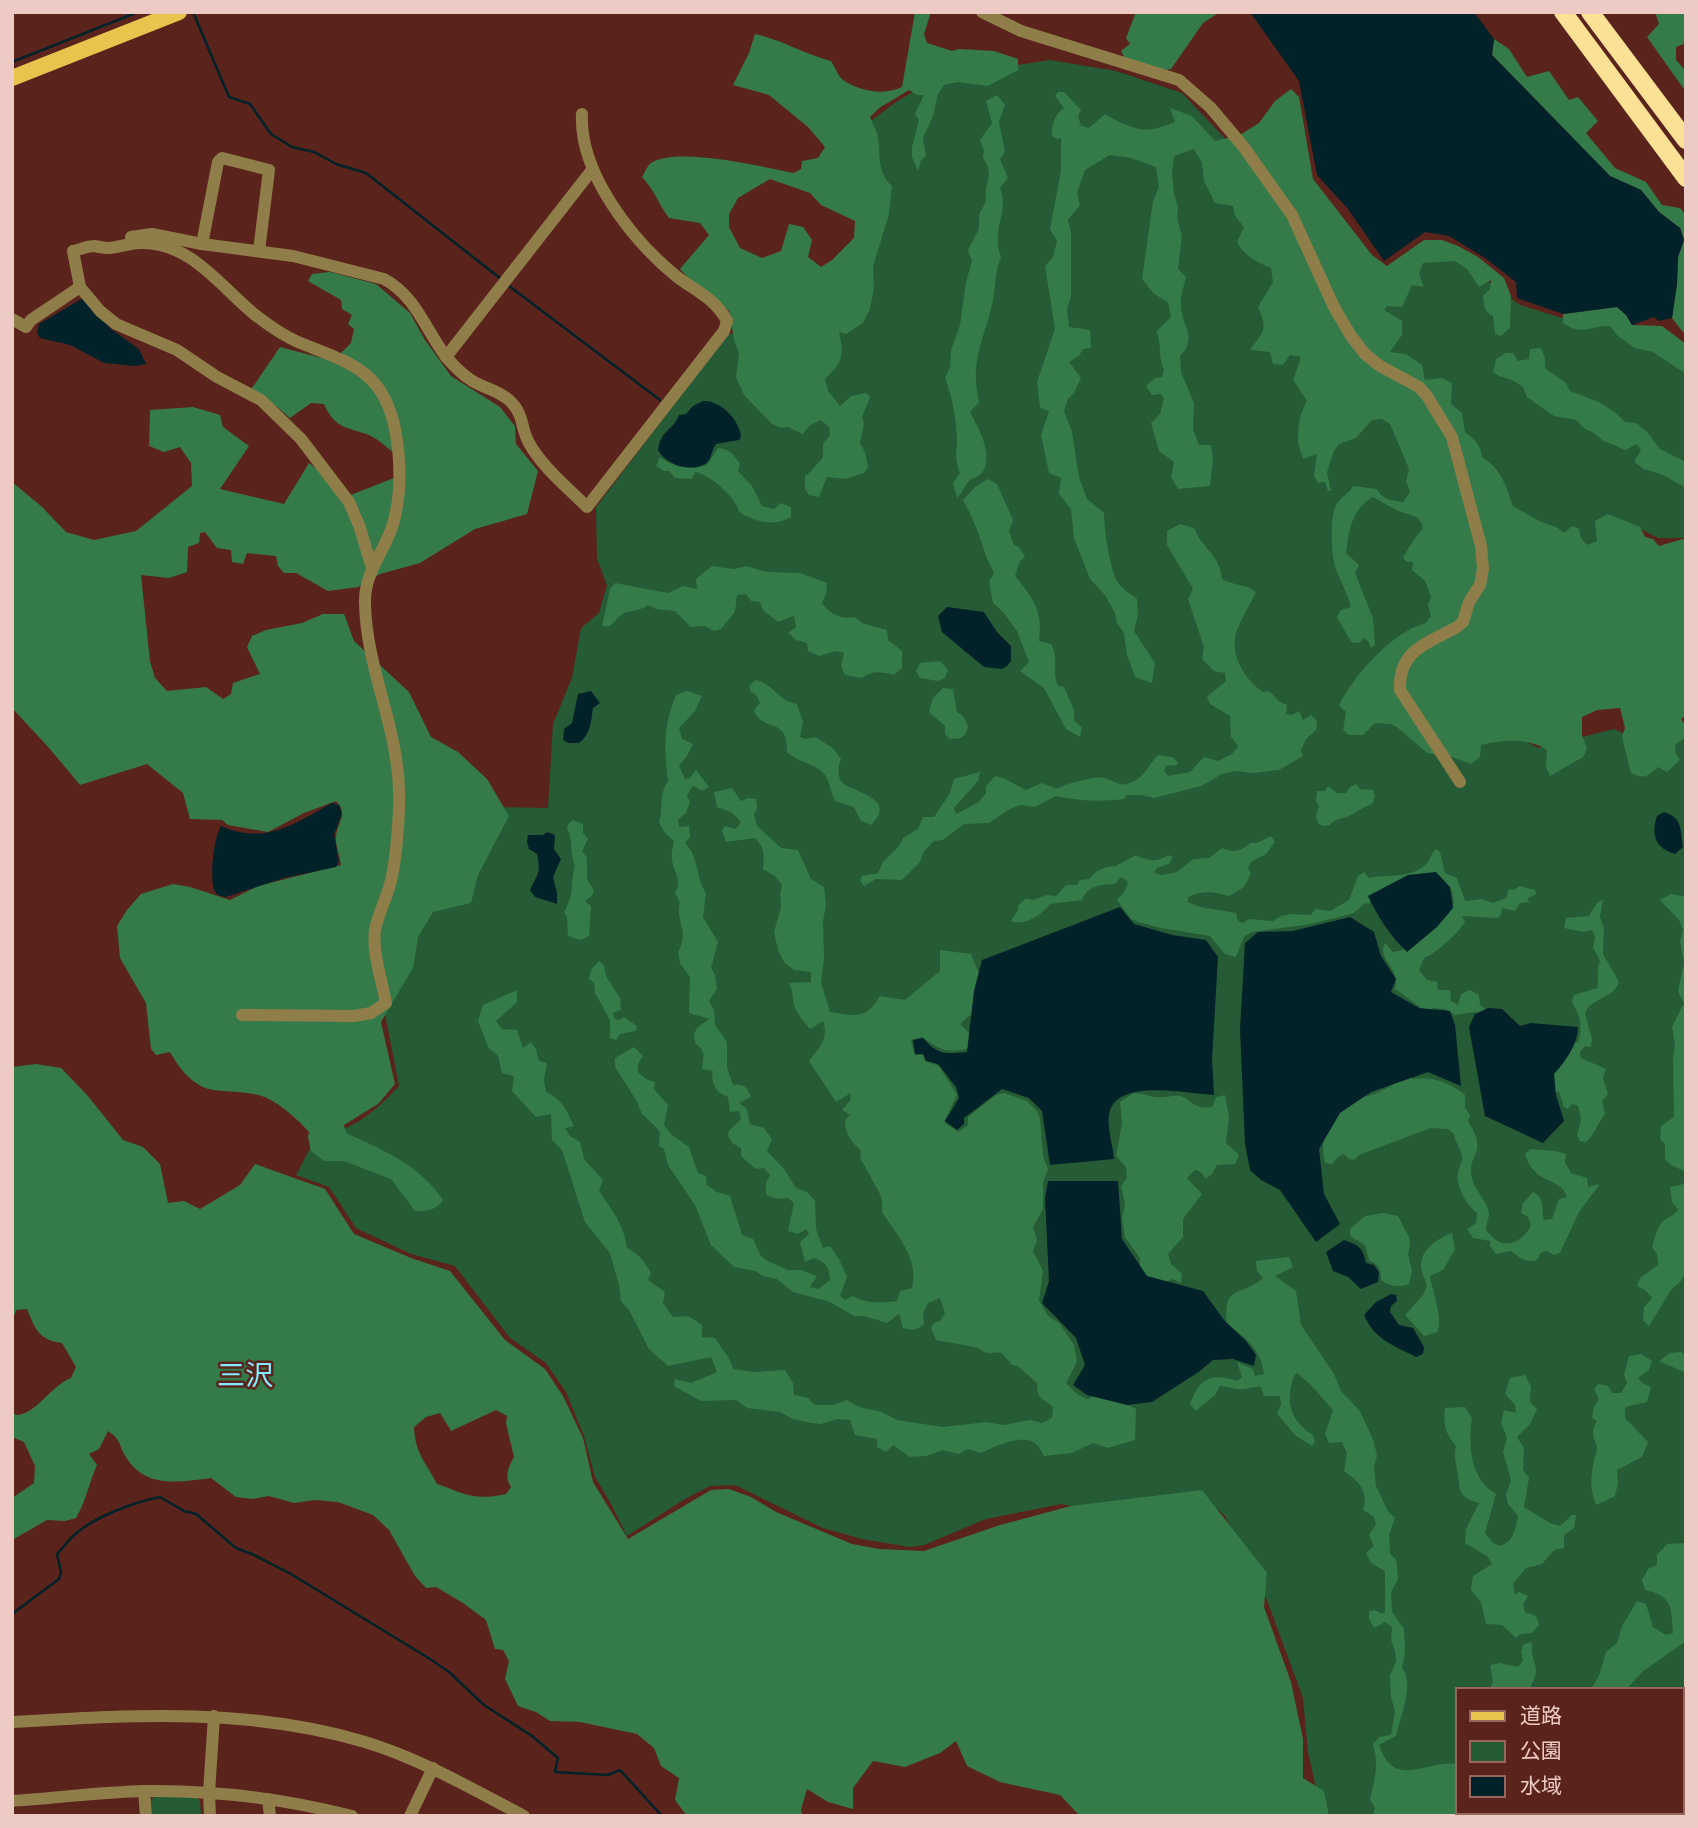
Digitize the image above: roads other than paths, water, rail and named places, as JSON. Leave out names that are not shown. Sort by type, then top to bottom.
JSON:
[{"type":"highway","points":[[1563,12],[1686,178]]},
{"type":"highway","points":[[1590,12],[1686,140]]},
{"type":"main road","points":[[12,78],[179,12]]},
{"type":"street","points":[[982,12],[1021,31],[1163,74],[1190,88],[1244,146],[1287,206],[1342,322],[1358,345],[1380,366],[1419,387],[1446,424],[1452,436],[1472,510],[1481,546],[1483,569],[1480,585],[1469,602],[1463,622],[1408,656],[1399,680],[1400,690],[1460,782]]},
{"type":"street","points":[[372,568],[349,502],[301,439],[261,400],[217,377],[177,350],[116,324],[80,287],[73,251],[152,234],[327,264],[384,279],[394,285],[418,312],[446,357],[472,381],[508,398],[521,413],[527,440],[539,460],[587,507],[724,331],[727,321],[721,309],[711,299],[685,284],[659,262],[610,203],[592,170],[582,114]]},
{"type":"street","points":[[202,244],[218,162],[222,158],[269,170],[258,251]]},
{"type":"street","points":[[446,357],[592,170]]},
{"type":"street","points":[[93,246],[108,248],[142,242],[177,250],[198,262],[234,298],[273,330],[326,351],[376,384],[393,419],[398,446],[398,495],[393,525],[372,568],[364,600],[368,646],[391,728],[399,791],[391,883],[375,930],[386,1003],[372,1013],[354,1016],[242,1016]]},
{"type":"street","points":[[12,319],[26,327],[31,320],[80,287]]},
{"type":"street","points":[[12,1722],[141,1715],[214,1716],[291,1724],[366,1742],[433,1768],[524,1816]]},
{"type":"street","points":[[210,1816],[214,1716]]},
{"type":"street","points":[[410,1816],[433,1768]]},
{"type":"street","points":[[144,1791],[146,1816]]},
{"type":"street","points":[[12,1801],[144,1791],[209,1793],[268,1799],[352,1816]]},
{"type":"street","points":[[268,1799],[270,1816]]},
{"type":"water","points":[[1250,12],[1474,12],[1494,39],[1492,55],[1610,176],[1641,190],[1659,212],[1680,228],[1684,240],[1678,257],[1672,318],[1659,321],[1654,317],[1632,325],[1617,307],[1563,314],[1517,298],[1516,282],[1485,258],[1449,236],[1425,232],[1384,261],[1348,209],[1317,175],[1299,81]]},
{"type":"water","points":[[83,298],[111,329],[139,349],[146,364],[135,366],[104,363],[70,345],[40,338],[37,333],[39,324]]},
{"type":"water","points":[[703,401],[716,404],[728,412],[737,424],[741,437],[739,440],[716,444],[709,460],[699,467],[678,466],[661,455],[658,450],[660,443],[679,415],[686,414],[693,406]]},
{"type":"water","points":[[947,607],[984,612],[997,632],[1011,646],[1011,661],[1007,666],[1002,669],[984,667],[942,632],[938,616]]},
{"type":"water","points":[[591,691],[600,703],[593,708],[588,731],[579,743],[568,743],[563,740],[564,729],[572,723],[578,694]]},
{"type":"water","points":[[332,803],[339,805],[342,814],[334,834],[339,862],[336,867],[284,878],[226,897],[216,893],[212,880],[213,860],[221,826],[251,834],[265,833],[291,825]]},
{"type":"water","points":[[1664,812],[1675,818],[1680,825],[1683,847],[1675,854],[1663,848],[1656,840],[1654,829],[1657,816]]},
{"type":"water","points":[[547,832],[555,835],[554,849],[561,859],[553,877],[557,904],[535,897],[530,890],[539,866],[537,854],[529,849],[528,835],[543,835]]},
{"type":"water","points":[[1436,872],[1450,887],[1453,908],[1437,927],[1407,952],[1385,926],[1368,896],[1408,875]]},
{"type":"water","points":[[1120,907],[1134,924],[1172,935],[1206,940],[1218,957],[1212,1059],[1214,1095],[1154,1090],[1124,1096],[1114,1103],[1109,1115],[1114,1159],[1050,1165],[1042,1111],[1029,1098],[1002,1089],[964,1118],[964,1124],[957,1130],[945,1121],[959,1098],[956,1087],[938,1064],[926,1061],[923,1054],[915,1054],[913,1040],[923,1038],[933,1048],[942,1052],[967,1052],[974,991],[982,960]]},
{"type":"water","points":[[1350,917],[1374,932],[1381,956],[1396,979],[1391,992],[1419,1008],[1450,1011],[1455,1025],[1461,1086],[1428,1072],[1371,1092],[1340,1113],[1319,1149],[1324,1194],[1340,1224],[1316,1242],[1280,1190],[1261,1180],[1250,1170],[1245,1144],[1240,1029],[1245,943],[1258,932],[1293,931]]},
{"type":"water","points":[[1488,1008],[1502,1009],[1520,1026],[1531,1023],[1578,1027],[1573,1046],[1554,1074],[1556,1095],[1564,1121],[1543,1143],[1485,1116],[1469,1027],[1475,1014]]},
{"type":"water","points":[[1048,1181],[1118,1181],[1122,1239],[1147,1276],[1203,1291],[1224,1320],[1256,1355],[1254,1366],[1233,1359],[1213,1360],[1152,1402],[1127,1405],[1087,1395],[1073,1385],[1085,1365],[1076,1338],[1042,1303],[1049,1281],[1045,1198]]},
{"type":"water","points":[[1344,1240],[1359,1247],[1366,1263],[1374,1265],[1379,1272],[1378,1282],[1361,1289],[1348,1277],[1333,1271],[1326,1252]]},
{"type":"water","points":[[1391,1294],[1396,1295],[1397,1301],[1391,1306],[1390,1312],[1399,1325],[1413,1328],[1424,1347],[1423,1354],[1416,1357],[1392,1345],[1379,1336],[1368,1323],[1364,1315],[1376,1302]]},
{"type":"waterway","points":[[12,62],[138,12]]},
{"type":"waterway","points":[[193,12],[229,97],[250,104],[271,134],[292,147],[314,152],[336,164],[366,173],[501,279]]},
{"type":"waterway","points":[[509,286],[660,400]]},
{"type":"waterway","points":[[12,1614],[59,1579],[61,1572],[57,1554],[80,1530],[113,1512],[160,1497],[184,1511],[196,1514],[236,1548],[291,1574],[449,1672],[484,1705],[532,1736],[558,1758],[555,1772],[608,1775],[620,1770],[662,1816]]},
{"type":"district","name":"三沢","points":[[245,1374]]}]
